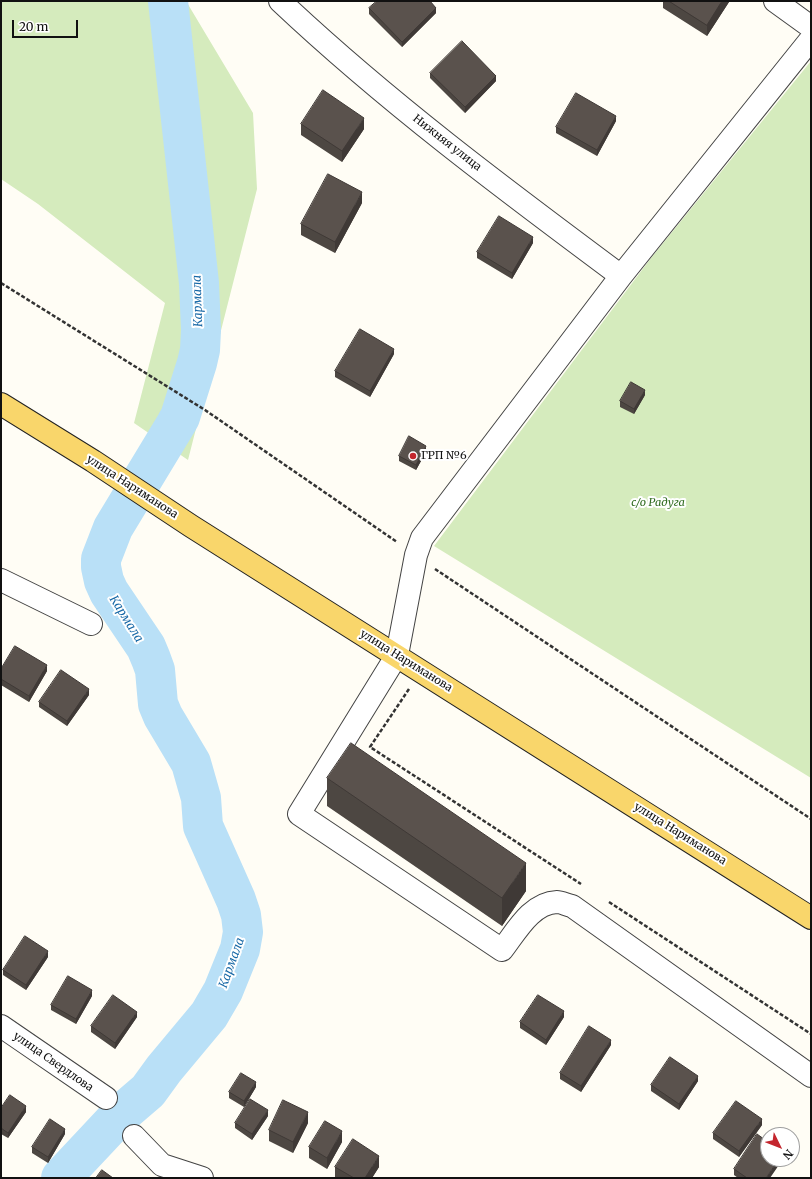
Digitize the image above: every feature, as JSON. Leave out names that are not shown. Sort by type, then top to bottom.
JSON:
[{"type":"main road","name":"улица Нариманова","points":[[1,404],[93,461],[191,526],[811,918]]},
{"type":"street","name":"Нижняя улица","points":[[280,1],[306,26],[374,85],[523,203],[621,276]]},
{"type":"street","points":[[775,1],[811,27]]},
{"type":"street","points":[[811,39],[621,276],[422,538],[416,555],[397,655],[299,814],[502,950],[533,911],[544,904],[558,902],[572,906],[811,1076]]},
{"type":"street","points":[[1,580],[91,624]]},
{"type":"street","name":"улица Свердлова","points":[[1,1026],[106,1098]]},
{"type":"street","points":[[134,1136],[162,1165],[202,1178]]},
{"type":"path","points":[[1,283],[205,410],[416,555],[811,819]]},
{"type":"green space","points":[[1,1],[186,1],[253,113],[257,189],[188,460],[134,423],[165,303],[38,204],[1,179]]},
{"type":"green space","name":"с/о Радуга","points":[[811,61],[811,778],[434,546],[651,258]]},
{"type":"building","points":[[377,1],[430,1],[436,8],[402,42],[369,8]]},
{"type":"building","points":[[669,1],[722,1],[707,25]]},
{"type":"building","points":[[462,41],[496,76],[465,107],[430,73]]},
{"type":"building","points":[[323,90],[364,118],[342,151],[301,124]]},
{"type":"building","points":[[576,93],[616,116],[597,150],[556,127]]},
{"type":"building","points":[[328,174],[362,192],[335,242],[301,224]]},
{"type":"building","points":[[499,216],[533,237],[512,273],[477,252]]},
{"type":"building","points":[[360,329],[394,349],[370,391],[335,371]]},
{"type":"building","points":[[631,382],[645,390],[634,409],[620,401]]},
{"type":"building","name":"ГРП №6","points":[[409,436],[426,446],[416,465],[399,456]]},
{"type":"building","points":[[15,646],[47,665],[29,696],[1,679],[1,669]]},
{"type":"building","points":[[61,670],[89,689],[67,721],[39,702]]},
{"type":"building","points":[[351,743],[526,863],[502,898],[327,778]]},
{"type":"building","points":[[25,936],[48,951],[26,985],[3,970]]},
{"type":"building","points":[[68,976],[92,990],[76,1019],[51,1005]]},
{"type":"building","points":[[113,995],[137,1012],[115,1043],[91,1026]]},
{"type":"building","points":[[538,995],[564,1011],[546,1040],[520,1022]]},
{"type":"building","points":[[589,1026],[611,1040],[581,1086],[560,1073]]},
{"type":"building","points":[[670,1057],[698,1076],[679,1104],[651,1085]]},
{"type":"building","points":[[241,1073],[256,1082],[244,1101],[229,1092]]},
{"type":"building","points":[[10,1095],[26,1106],[8,1133],[1,1128],[1,1108]]},
{"type":"building","points":[[250,1099],[268,1110],[252,1134],[235,1123]]},
{"type":"building","points":[[283,1100],[308,1112],[293,1142],[269,1130]]},
{"type":"building","points":[[736,1101],[762,1119],[739,1151],[713,1133]]},
{"type":"building","points":[[50,1119],[65,1129],[48,1157],[32,1147]]},
{"type":"building","points":[[325,1121],[342,1131],[327,1158],[309,1147]]},
{"type":"building","points":[[757,1134],[760,1136],[760,1167],[774,1167],[766,1178],[747,1178],[734,1169]]},
{"type":"building","points":[[353,1139],[379,1156],[365,1178],[354,1178],[335,1167]]},
{"type":"building","points":[[102,1170],[113,1178],[96,1178]]},
{"type":"waterway","name":"Кармала","points":[[61,1178],[120,1115],[148,1091],[164,1069],[209,1015],[223,991],[240,949],[243,932],[241,915],[236,900],[203,826],[201,798],[191,763],[163,716],[158,704],[155,670],[151,659],[146,647],[109,592],[104,581],[101,567],[101,559],[113,528],[180,417],[200,350],[201,330],[199,283],[168,1]]},
{"type":"place","name":"ГРП №6","points":[[413,456]]}]
